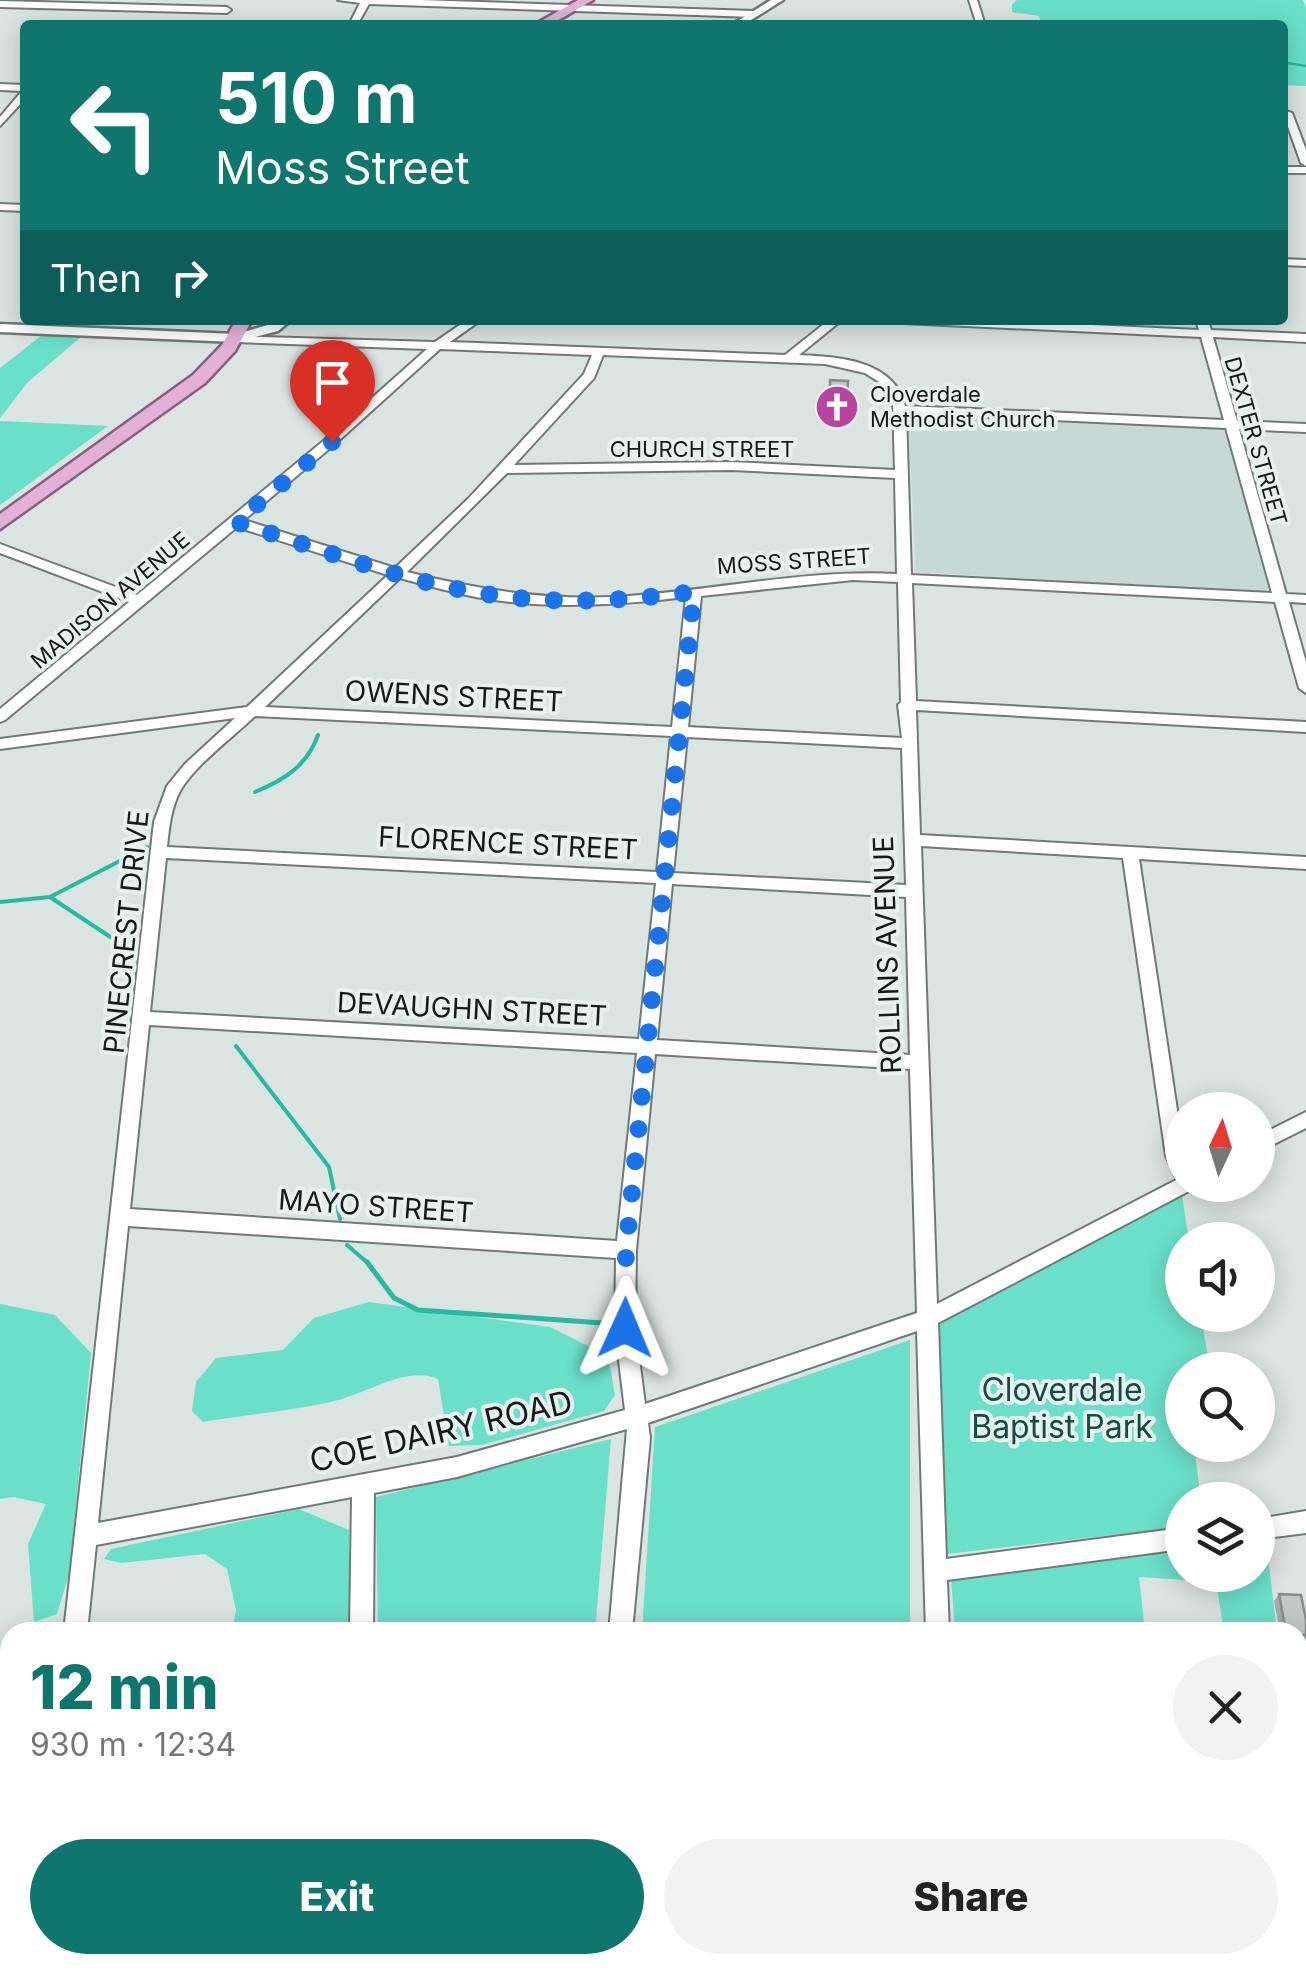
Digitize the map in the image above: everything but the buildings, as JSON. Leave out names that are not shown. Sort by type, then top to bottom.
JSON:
[{"type":"main road","points":[[549,20],[587,0]]},
{"type":"main road","points":[[0,524],[199,379],[240,329]]},
{"type":"street","points":[[342,0],[754,14]]},
{"type":"street","points":[[744,20],[778,0]]},
{"type":"street","points":[[0,4],[230,5]]},
{"type":"street","points":[[85,17],[94,7]]},
{"type":"street","points":[[0,123],[20,97]]},
{"type":"street","points":[[1288,122],[1306,162]]},
{"type":"street","points":[[0,328],[240,329],[277,325]]},
{"type":"street","name":"MADISON AVENUE","points":[[0,717],[236,522],[437,346],[467,325]]},
{"type":"street","points":[[789,358],[830,325]]},
{"type":"street","points":[[1119,325],[1203,327],[1306,338]]},
{"type":"street","name":"DEXTER STREET","points":[[1203,327],[1306,688]]},
{"type":"street","points":[[240,329],[437,346],[835,361],[872,371],[895,391],[899,409],[1306,428]]},
{"type":"street","name":"PINECREST DRIVE","points":[[76,1622],[162,822],[173,790],[190,768],[399,574],[502,470],[590,375],[599,352]]},
{"type":"street","name":"ROLLINS AVENUE","points":[[899,409],[937,1622]]},
{"type":"street","name":"CHURCH STREET","points":[[502,470],[731,466],[901,474]]},
{"type":"street","name":"MOSS STREET","points":[[236,522],[399,574],[476,593],[555,601],[612,600],[830,577],[1306,599]]},
{"type":"street","points":[[0,548],[140,600]]},
{"type":"street","points":[[622,1622],[639,1438],[625,1328],[626,1250],[694,592]]},
{"type":"street","points":[[906,705],[1306,726]]},
{"type":"street","name":"OWENS STREET","points":[[0,744],[252,711],[907,743]]},
{"type":"street","points":[[911,840],[1306,863]]},
{"type":"street","name":"FLORENCE STREET","points":[[160,852],[913,891]]},
{"type":"street","points":[[1130,853],[1165,1092]]},
{"type":"street","name":"DEVAUGHN STREET","points":[[144,1018],[918,1062]]},
{"type":"street","points":[[1275,1136],[1306,1120]]},
{"type":"street","name":"COE DAIRY ROAD","points":[[87,1536],[458,1467],[636,1417],[927,1318],[1165,1193]]},
{"type":"street","name":"MAYO STREET","points":[[122,1217],[626,1250]]},
{"type":"street","points":[[362,1622],[363,1486]]},
{"type":"street","points":[[1275,1527],[1306,1522]]},
{"type":"street","points":[[936,1571],[1165,1540]]},
{"type":"shaded area","points":[[915,413],[1222,429],[1269,589],[1261,592],[916,572],[908,416]]},
{"type":"green space","points":[[1017,0],[1303,0],[1306,86],[1288,85],[1288,20],[1040,20],[1039,16],[1012,12],[1012,4]]},
{"type":"green space","points":[[42,335],[81,337],[28,382],[0,418],[0,368]]},
{"type":"green space","points":[[0,421],[108,426],[0,505]]},
{"type":"green space","name":"Cloverdale Baptist Park","points":[[1171,1202],[1183,1202],[1186,1222],[1165,1222],[1165,1332],[1204,1332],[1207,1352],[1165,1352],[1165,1462],[1196,1462],[1199,1482],[1165,1482],[1165,1529],[947,1554],[938,1330],[942,1322]]},
{"type":"green space","points":[[369,1302],[550,1327],[608,1356],[615,1395],[604,1411],[482,1445],[449,1446],[438,1379],[426,1376],[389,1381],[342,1399],[290,1409],[203,1422],[192,1411],[196,1382],[216,1358],[283,1350],[314,1318]]},
{"type":"green space","points":[[0,1304],[55,1315],[91,1353],[69,1574],[57,1614],[34,1622],[28,1544],[46,1504],[13,1497],[0,1499]]},
{"type":"green space","points":[[910,1340],[910,1622],[643,1622],[655,1427]]},
{"type":"green space","points":[[611,1439],[596,1622],[378,1622],[376,1497]]},
{"type":"green space","points":[[299,1509],[349,1530],[350,1622],[234,1622],[236,1610],[227,1569],[205,1554],[121,1563],[104,1559],[111,1549]]},
{"type":"green space","points":[[1165,1552],[1165,1579],[1139,1577],[1144,1622],[954,1622],[951,1578]]},
{"type":"green space","points":[[1218,1592],[1272,1592],[1276,1622],[1222,1622]]},
{"type":"waterway","points":[[1288,63],[1306,66]]},
{"type":"waterway","points":[[255,792],[293,771],[308,755],[318,735]]},
{"type":"waterway","points":[[50,897],[147,847]]},
{"type":"waterway","points":[[0,902],[50,897]]},
{"type":"waterway","points":[[50,897],[136,954]]},
{"type":"waterway","points":[[236,1046],[329,1167],[340,1219]]},
{"type":"waterway","points":[[347,1245],[368,1263]]},
{"type":"waterway","points":[[368,1263],[394,1298],[418,1310],[602,1323]]},
{"type":"place","name":"Cloverdale Methodist Church","points":[[837,407]]},
{"type":"route","points":[[332,442],[236,522],[399,574],[476,593],[586,601],[694,592],[626,1250],[625,1328]]}]
